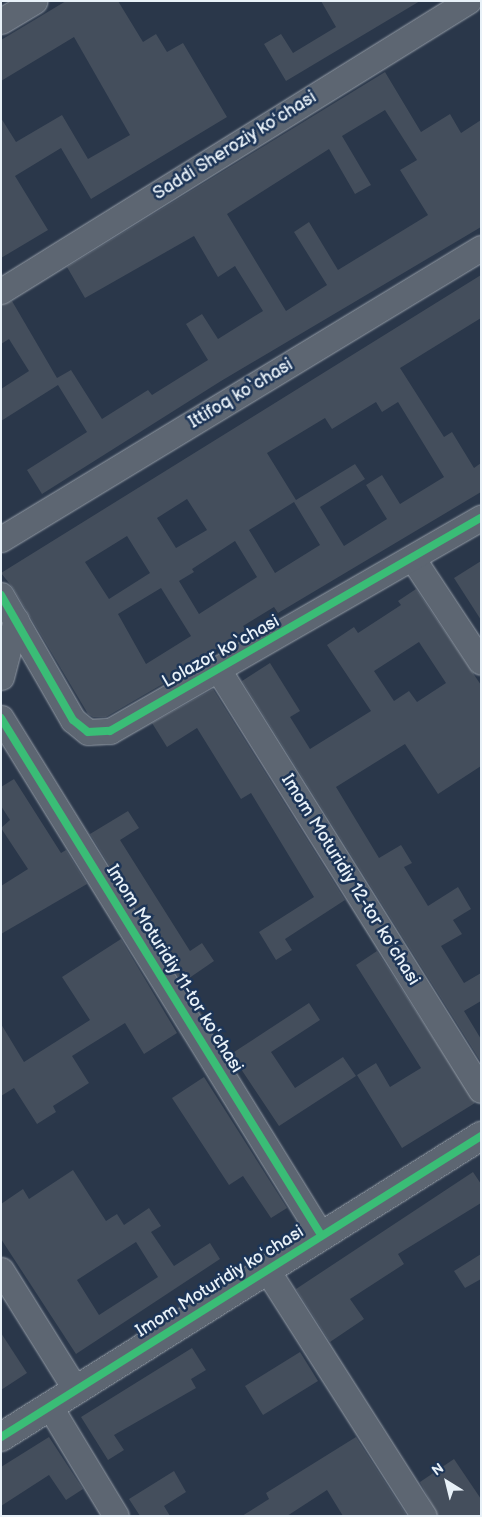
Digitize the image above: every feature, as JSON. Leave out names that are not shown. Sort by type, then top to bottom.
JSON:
[{"type":"street","points":[[1,21],[34,1]]},
{"type":"street","name":"Saddi Sheroziy koʻchasi","points":[[1,292],[468,1]]},
{"type":"street","name":"Ittifoq ko‘chasi","points":[[1,539],[481,248]]},
{"type":"street","name":"Lolazor ko‘chasi","points":[[1,595],[73,720],[88,732],[110,731],[219,671],[481,518]]},
{"type":"street","points":[[413,559],[481,662]]},
{"type":"street","points":[[1,677],[16,620]]},
{"type":"street","name":"Imom Moturidiy 12-tor koʻchasi","points":[[219,671],[481,1090]]},
{"type":"street","name":"Imom Moturidiy 11-tor koʻchasi","points":[[1,718],[321,1235]]},
{"type":"street","name":"Imom Moturidiy koʻchasi","points":[[1,1438],[321,1235],[478,1143]]},
{"type":"street","points":[[1,1270],[76,1390]]},
{"type":"street","points":[[267,1270],[424,1516]]},
{"type":"street","points":[[50,1407],[116,1516]]},
{"type":"building","points":[[66,1],[118,1],[143,42],[156,34],[167,52],[183,43],[227,117],[91,199],[61,148],[15,176],[48,230],[1,258],[1,118],[16,142],[62,115],[88,159],[130,135],[74,37],[1,81],[1,40]]},
{"type":"building","points":[[321,1],[420,1],[286,81],[264,44],[281,34],[293,53],[336,27]]},
{"type":"building","points":[[385,72],[421,132],[450,114],[461,133],[481,120],[481,227],[221,381],[42,494],[27,470],[87,432],[58,385],[1,421],[1,389],[29,371],[9,339],[1,344],[1,305],[12,301],[57,378],[71,370],[102,419],[148,390],[152,395],[208,360],[186,324],[202,314],[218,339],[263,311],[235,266],[218,277],[194,236],[85,298],[67,267]],"holes":[[[385,110],[417,160],[400,170],[428,215],[338,270],[309,222],[294,232],[327,285],[286,311],[227,214],[329,149],[355,194],[371,185],[342,136]]]},
{"type":"building","points":[[481,275],[481,318],[400,368],[444,437],[452,432],[474,468],[481,463],[481,492],[278,613],[274,607],[243,626],[246,630],[196,662],[197,664],[106,717],[93,717],[88,714],[13,588],[1,573]],"holes":[[[376,402],[382,412],[398,402],[444,477],[400,504],[382,475],[366,485],[387,519],[344,546],[320,507],[365,479],[355,464],[296,500],[267,453],[325,418],[332,429]],[[187,499],[207,530],[176,548],[157,518]],[[294,502],[320,545],[275,573],[249,530]],[[127,536],[150,573],[109,599],[85,562]],[[235,541],[257,577],[199,614],[179,581],[194,572],[192,569]],[[161,588],[191,636],[146,664],[118,614]]]},
{"type":"building","points":[[481,561],[481,620],[454,578]]},
{"type":"building","points":[[416,589],[481,685],[481,766],[438,794],[405,744],[336,787],[379,858],[401,845],[412,863],[404,867],[428,906],[458,887],[471,909],[453,920],[462,934],[441,946],[464,983],[481,973],[481,1001],[464,1011],[481,1039],[481,1062],[242,681],[270,663],[300,711],[290,717],[310,749],[371,711],[327,645],[354,627],[358,633],[401,605],[398,601]],"holes":[[[419,642],[446,683],[417,702],[409,691],[394,701],[374,671]]]},
{"type":"building","points":[[213,689],[345,900],[285,939],[292,950],[276,960],[259,932],[314,897],[251,793],[241,799],[197,728],[167,747],[152,723]]},
{"type":"building","points":[[14,779],[61,853],[66,850],[87,884],[1,934],[1,886],[28,869],[1,828],[10,820],[1,806],[1,787]]},
{"type":"building","points":[[128,811],[139,828],[120,840],[190,951],[202,943],[214,961],[182,983],[90,834]]},
{"type":"building","points":[[121,939],[177,1033],[144,1054],[125,1023],[72,1056],[89,1083],[53,1106],[56,1112],[37,1124],[14,1088],[1,1096],[1,1024],[24,1062],[90,1020],[62,977]]},
{"type":"building","points":[[377,951],[475,1103],[402,1148],[357,1075],[376,1063],[390,1087],[421,1068],[356,965]]},
{"type":"building","points":[[309,1003],[320,1020],[271,1052],[295,1088],[343,1057],[356,1076],[279,1126],[231,1054]]},
{"type":"building","points":[[204,1077],[287,1208],[271,1218],[243,1176],[229,1185],[172,1098]]},
{"type":"building","points":[[73,1170],[106,1221],[117,1214],[124,1225],[149,1208],[161,1226],[151,1232],[174,1266],[210,1243],[220,1259],[76,1354],[1,1239],[1,1204],[23,1189],[29,1199]],"holes":[[[136,1242],[158,1277],[99,1315],[77,1280]]]},
{"type":"building","points":[[473,1172],[481,1184],[481,1203],[398,1254],[404,1264],[350,1299],[364,1319],[330,1342],[296,1289]]},
{"type":"building","points":[[481,1254],[481,1279],[465,1288],[454,1271]]},
{"type":"building","points":[[1,1333],[27,1373],[1,1390]]},
{"type":"building","points":[[192,1348],[206,1370],[191,1379],[196,1388],[114,1435],[124,1450],[108,1460],[81,1417]]},
{"type":"building","points":[[300,1352],[318,1381],[263,1415],[245,1386]]},
{"type":"building","points":[[49,1437],[83,1489],[66,1500],[49,1475],[1,1506],[1,1467]]},
{"type":"building","points":[[356,1437],[407,1516],[343,1516],[327,1490],[287,1516],[242,1516],[269,1499],[266,1493]]},
{"type":"building","points":[[454,1459],[481,1499],[481,1516],[438,1516],[420,1482]]},
{"type":"building","points":[[174,1471],[186,1492],[164,1506],[170,1516],[140,1516],[129,1499]]},
{"type":"cycle path","points":[[1,595],[73,720],[88,732],[110,731],[481,518]]},
{"type":"cycle path","points":[[1,718],[321,1235]]},
{"type":"cycle path","points":[[1,1437],[481,1136]]}]
